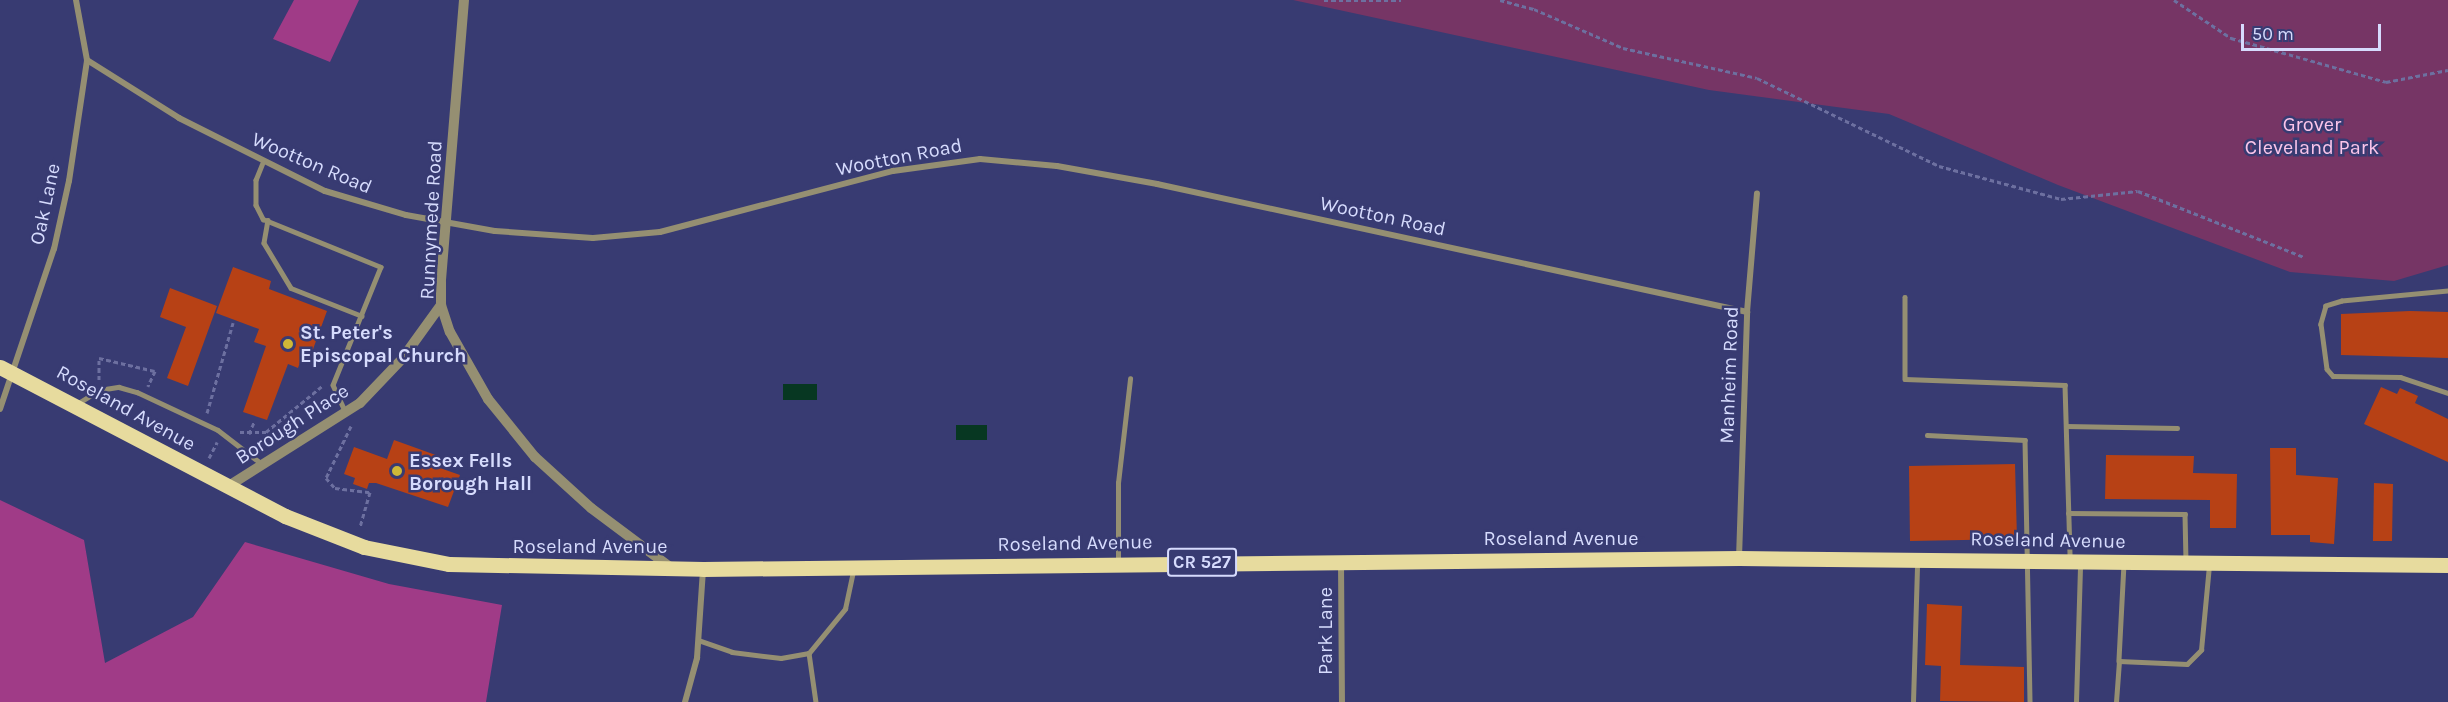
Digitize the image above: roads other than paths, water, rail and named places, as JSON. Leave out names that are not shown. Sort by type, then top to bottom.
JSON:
[{"type":"main road","name":"Roseland Avenue","points":[[6,369],[77,404],[201,474],[355,544],[449,564],[565,570],[1341,560],[1739,558],[2448,565]]},
{"type":"street","name":"Oak Lane","points":[[0,409],[6,369],[54,249],[87,60],[76,0]]},
{"type":"street","name":"Runnymede Road","points":[[464,0],[441,304],[466,362],[511,430],[562,483],[670,567]]},
{"type":"street","name":"Wootton Road","points":[[87,60],[179,118],[263,163],[335,194],[446,222],[593,238],[660,232],[893,171],[980,159],[1057,166],[1157,184],[1747,312]]},
{"type":"street","name":"Manheim Road","points":[[1739,558],[1747,312],[1757,193]]},
{"type":"street","name":"Borough Place","points":[[227,487],[344,415],[381,384],[441,304]]},
{"type":"street","name":"Park Lane","points":[[1341,560],[1342,702]]},
{"type":"street","points":[[685,702],[698,640],[703,569]]},
{"type":"lane","points":[[263,163],[256,180],[255,205],[268,220],[381,267],[363,316],[336,372],[333,385],[344,415]]},
{"type":"lane","points":[[268,220],[264,243],[291,288],[363,316]]},
{"type":"lane","points":[[2448,291],[2342,301],[2326,306],[2321,324],[2327,369],[2333,376],[2400,377],[2448,393]]},
{"type":"lane","points":[[1905,297],[1905,379],[2065,385],[2068,513],[2075,562],[2076,702]]},
{"type":"lane","points":[[1118,563],[1118,483],[1130,379]]},
{"type":"lane","points":[[77,404],[99,390],[119,387],[137,392],[222,432],[264,466]]},
{"type":"lane","points":[[2066,426],[2177,428]]},
{"type":"lane","points":[[1927,435],[2025,440],[2030,702]]},
{"type":"lane","points":[[2068,513],[2185,514],[2186,563]]},
{"type":"lane","points":[[1913,702],[1917,560]]},
{"type":"lane","points":[[2116,702],[2124,562]]},
{"type":"lane","points":[[2119,661],[2187,664],[2201,650],[2209,563]]},
{"type":"lane","points":[[698,640],[732,652],[782,658],[809,653],[845,609],[854,567]]},
{"type":"lane","points":[[809,653],[816,702]]},
{"type":"place","name":"St. Peter's Episcopal Church","points":[[288,344]]},
{"type":"place","name":"Essex Fells Borough Hall","points":[[397,471]]},
{"type":"park label","name":"Grover Cleveland Park","points":[[2312,136]]}]
